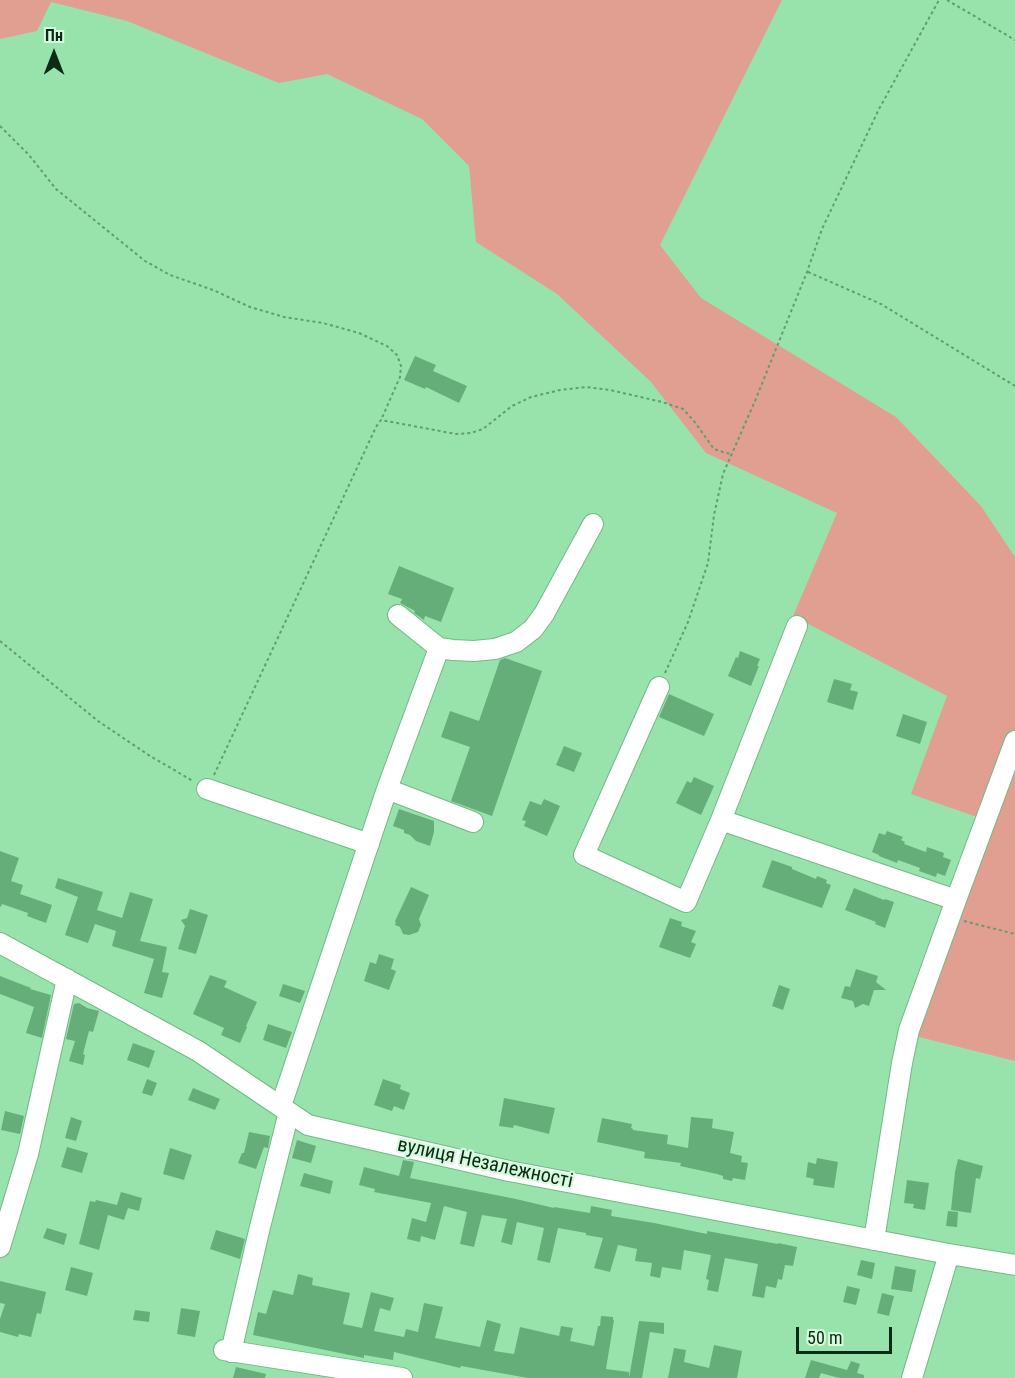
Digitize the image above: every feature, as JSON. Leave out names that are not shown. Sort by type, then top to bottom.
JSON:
[{"type":"street","points":[[398,615],[439,648],[474,651],[495,649],[516,642],[533,629],[544,614],[593,524]]},
{"type":"street","points":[[659,687],[584,855],[686,902],[721,820],[796,626]]},
{"type":"street","points":[[402,1378],[228,1351],[259,1231],[285,1109],[387,789],[439,648]]},
{"type":"street","points":[[874,1240],[909,1030],[1015,741]]},
{"type":"street","points":[[207,789],[369,844]]},
{"type":"street","points":[[387,789],[473,822]]},
{"type":"street","points":[[721,820],[953,908]]},
{"type":"street","name":"вулиця Незалежності","points":[[0,943],[198,1051],[308,1125],[509,1171],[1015,1265]]},
{"type":"street","points":[[0,1247],[28,1154],[67,979]]},
{"type":"street","points":[[912,1378],[949,1254]]},
{"type":"path","points":[[659,687],[688,622],[708,563],[714,515],[723,474],[807,272],[822,229],[879,109],[939,0]]},
{"type":"path","points":[[947,0],[1015,40]]},
{"type":"path","points":[[0,126],[29,155],[56,189],[145,261],[170,275],[213,290],[250,307],[359,333],[387,346],[397,355],[401,366],[400,377],[381,420],[376,426],[207,789],[98,722],[0,641]]},
{"type":"path","points":[[807,272],[881,304],[1015,386]]},
{"type":"path","points":[[381,420],[456,434],[471,433],[483,429],[512,406],[531,397],[586,387],[610,390],[683,409],[714,449],[732,454]]},
{"type":"path","points":[[953,908],[1015,934]]},
{"type":"shaded area","points":[[0,0],[782,0],[660,245],[701,298],[896,417],[981,506],[1015,557],[1015,1061],[903,1033],[977,817],[911,794],[947,696],[793,616],[837,513],[706,453],[651,382],[557,294],[476,242],[469,166],[422,119],[327,74],[279,83],[127,21],[51,2],[37,31],[0,39]]},
{"type":"building","points":[[415,356],[436,365],[433,371],[467,386],[459,403],[426,387],[425,389],[404,380]]},
{"type":"building","points":[[399,566],[454,588],[441,622],[425,616],[424,620],[414,613],[415,611],[400,603],[402,599],[388,594]]},
{"type":"building","points":[[740,651],[760,659],[751,686],[728,676]]},
{"type":"building","points":[[505,658],[542,671],[492,816],[451,801],[470,747],[441,737],[450,711],[479,721],[500,660]]},
{"type":"building","points":[[834,679],[852,684],[850,690],[858,692],[853,710],[827,702]]},
{"type":"building","points":[[669,694],[714,714],[704,736],[659,717]]},
{"type":"building","points":[[903,714],[927,722],[920,744],[896,736]]},
{"type":"building","points":[[564,746],[582,753],[574,772],[556,765]]},
{"type":"building","points":[[694,777],[714,786],[701,815],[676,803],[687,781],[691,783]]},
{"type":"building","points":[[544,799],[560,806],[547,836],[524,826],[526,821],[522,820],[530,801],[541,805]]},
{"type":"building","points":[[399,809],[434,821],[430,846],[416,841],[404,833],[404,830],[393,826]]},
{"type":"building","points":[[887,831],[903,837],[901,840],[905,842],[904,844],[926,852],[927,847],[944,853],[943,857],[951,860],[945,876],[937,873],[936,877],[919,871],[920,868],[898,860],[897,863],[872,852],[879,833],[885,835]]},
{"type":"building","points":[[0,851],[19,858],[11,881],[23,885],[20,894],[52,905],[46,923],[27,916],[28,913],[2,904],[0,906]]},
{"type":"building","points":[[772,860],[816,879],[817,876],[827,880],[826,883],[831,885],[822,908],[762,887]]},
{"type":"building","points":[[58,878],[103,892],[97,910],[122,918],[130,892],[153,899],[140,941],[167,947],[162,972],[169,973],[162,998],[144,993],[154,959],[112,946],[116,931],[95,924],[88,943],[65,935],[78,897],[55,888]]},
{"type":"building","points":[[411,887],[429,895],[419,919],[421,925],[418,932],[409,935],[403,934],[400,927],[395,925],[395,921]]},
{"type":"building","points":[[854,888],[894,902],[885,928],[845,910]]},
{"type":"building","points":[[190,909],[208,915],[196,954],[178,949],[185,926],[181,920],[187,918]]},
{"type":"building","points":[[670,918],[682,922],[681,926],[696,931],[691,942],[696,944],[690,958],[659,947]]},
{"type":"building","points":[[379,954],[394,959],[391,969],[396,971],[389,990],[364,981],[370,962],[376,964]]},
{"type":"building","points":[[856,969],[878,976],[876,982],[886,990],[874,990],[869,1006],[863,1004],[855,1008],[853,1001],[841,998],[845,986],[850,987]]},
{"type":"building","points":[[210,975],[227,981],[224,987],[257,1002],[240,1043],[221,1035],[224,1028],[193,1014]]},
{"type":"building","points":[[0,976],[51,995],[42,1038],[26,1033],[34,1007],[0,994]]},
{"type":"building","points":[[283,984],[305,991],[300,1003],[279,996]]},
{"type":"building","points":[[779,985],[790,989],[783,1010],[772,1006]]},
{"type":"building","points":[[79,1003],[99,1011],[93,1032],[89,1031],[83,1054],[85,1055],[83,1065],[69,1061],[75,1041],[66,1039],[74,1004]]},
{"type":"building","points":[[268,1024],[292,1032],[286,1048],[263,1040]]},
{"type":"building","points":[[133,1043],[155,1051],[149,1068],[127,1060]]},
{"type":"building","points":[[147,1079],[157,1083],[152,1096],[142,1093]]},
{"type":"building","points":[[383,1079],[401,1085],[400,1089],[410,1093],[404,1110],[394,1106],[392,1111],[374,1105]]},
{"type":"building","points":[[193,1088],[220,1099],[215,1110],[188,1100]]},
{"type":"building","points":[[504,1098],[555,1108],[549,1134],[514,1125],[513,1128],[499,1126]]},
{"type":"building","points":[[5,1111],[24,1116],[20,1134],[1,1130]]},
{"type":"building","points":[[71,1117],[82,1121],[76,1141],[65,1138]]},
{"type":"building","points":[[691,1117],[713,1119],[712,1128],[734,1132],[730,1153],[742,1156],[741,1162],[748,1163],[745,1180],[723,1179],[723,1176],[717,1174],[680,1166],[681,1163],[644,1158],[645,1152],[597,1142],[602,1118],[632,1124],[633,1130],[668,1135],[667,1144],[688,1148]]},
{"type":"building","points":[[249,1132],[270,1136],[268,1148],[264,1147],[256,1169],[238,1163],[244,1153]]},
{"type":"building","points":[[297,1140],[316,1146],[311,1163],[292,1158]]},
{"type":"building","points":[[67,1147],[88,1153],[82,1173],[61,1167]]},
{"type":"building","points":[[170,1148],[192,1155],[184,1180],[163,1174]]},
{"type":"building","points":[[817,1158],[838,1162],[834,1188],[813,1185],[814,1179],[806,1177],[808,1162],[816,1164]]},
{"type":"building","points":[[958,1159],[983,1166],[980,1179],[976,1178],[971,1213],[951,1210]]},
{"type":"building","points":[[403,1160],[414,1162],[410,1178],[554,1208],[590,1213],[591,1206],[612,1210],[611,1216],[707,1234],[707,1231],[797,1247],[793,1266],[785,1265],[782,1280],[778,1279],[776,1288],[766,1286],[764,1298],[752,1296],[758,1264],[725,1258],[718,1292],[707,1290],[709,1280],[706,1279],[711,1255],[684,1250],[681,1270],[662,1267],[660,1278],[650,1276],[652,1263],[635,1261],[637,1249],[618,1245],[610,1272],[594,1268],[603,1238],[558,1228],[550,1263],[537,1260],[544,1228],[517,1222],[512,1245],[501,1242],[507,1219],[482,1215],[474,1247],[460,1244],[467,1212],[444,1206],[435,1240],[421,1236],[420,1242],[407,1239],[412,1218],[426,1222],[431,1203],[374,1192],[375,1189],[359,1185],[364,1167],[399,1176]]},
{"type":"building","points":[[304,1173],[333,1181],[330,1194],[300,1186]]},
{"type":"building","points":[[907,1180],[929,1183],[925,1210],[913,1208],[914,1204],[904,1203]]},
{"type":"building","points":[[121,1192],[142,1198],[139,1211],[128,1208],[124,1220],[108,1215],[99,1250],[79,1244],[90,1201],[95,1202],[96,1200],[117,1205]]},
{"type":"building","points":[[948,1211],[958,1212],[957,1227],[946,1226]]},
{"type":"building","points":[[47,1228],[67,1234],[64,1245],[43,1238]]},
{"type":"building","points":[[216,1230],[245,1239],[240,1259],[210,1249]]},
{"type":"building","points":[[861,1260],[875,1263],[872,1279],[857,1275]]},
{"type":"building","points":[[895,1266],[916,1270],[912,1292],[891,1289]]},
{"type":"building","points":[[71,1267],[93,1273],[87,1296],[65,1290]]},
{"type":"building","points":[[298,1274],[313,1278],[312,1285],[350,1293],[343,1324],[362,1328],[371,1292],[394,1298],[390,1311],[380,1308],[374,1331],[404,1337],[406,1329],[418,1332],[424,1303],[443,1307],[435,1338],[480,1347],[487,1320],[501,1324],[494,1351],[514,1354],[520,1327],[559,1336],[561,1326],[573,1328],[570,1341],[594,1346],[601,1316],[613,1317],[606,1369],[629,1372],[629,1378],[528,1378],[461,1366],[460,1368],[394,1352],[393,1360],[364,1355],[364,1358],[253,1335],[258,1312],[266,1314],[273,1290],[293,1295]]},
{"type":"building","points":[[0,1281],[46,1292],[41,1314],[37,1313],[31,1337],[19,1334],[18,1337],[0,1332],[0,1319],[5,1304],[0,1303]]},
{"type":"building","points":[[847,1286],[860,1289],[856,1305],[843,1302]]},
{"type":"building","points":[[882,1293],[894,1296],[889,1316],[877,1313]]},
{"type":"building","points":[[181,1308],[200,1311],[195,1337],[177,1334]]},
{"type":"building","points":[[135,1310],[150,1312],[149,1322],[133,1320]]},
{"type":"building","points":[[639,1321],[664,1323],[664,1334],[650,1332],[642,1378],[629,1378]]},
{"type":"building","points":[[714,1345],[742,1351],[737,1378],[668,1378],[674,1348],[686,1350],[684,1362],[709,1368]]},
{"type":"building","points":[[811,1360],[847,1370],[851,1361],[860,1364],[857,1373],[864,1375],[864,1378],[839,1378],[821,1373],[819,1378],[805,1378]]},
{"type":"building","points":[[236,1367],[266,1374],[265,1378],[233,1378]]}]
